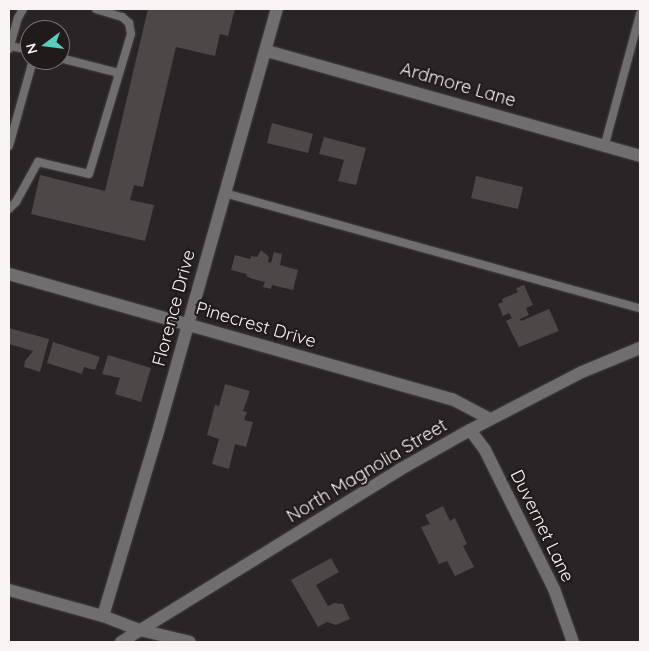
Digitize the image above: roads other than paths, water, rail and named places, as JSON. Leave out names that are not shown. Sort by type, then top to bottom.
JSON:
[{"type":"street","name":"Florence Drive","points":[[103,616],[277,9]]},
{"type":"street","name":"Ardmore Lane","points":[[266,51],[604,144],[640,156]]},
{"type":"street","name":"Pinecrest Drive","points":[[9,274],[452,399],[490,418]]},
{"type":"street","name":"North Magnolia Street","points":[[121,642],[399,470],[490,418],[582,372],[640,348]]},
{"type":"street","name":"Duvernet Lane","points":[[470,430],[485,450],[554,589],[572,642]]},
{"type":"street","points":[[9,590],[103,616],[140,630],[190,642]]},
{"type":"lane","points":[[9,47],[18,18],[23,9]]},
{"type":"lane","points":[[9,208],[16,202],[38,162],[89,174],[131,34],[129,23],[122,17],[96,9]]},
{"type":"lane","points":[[604,144],[640,14]]},
{"type":"lane","points":[[70,61],[119,74]]},
{"type":"lane","points":[[9,146],[30,70]]},
{"type":"lane","points":[[224,193],[640,308]]}]
